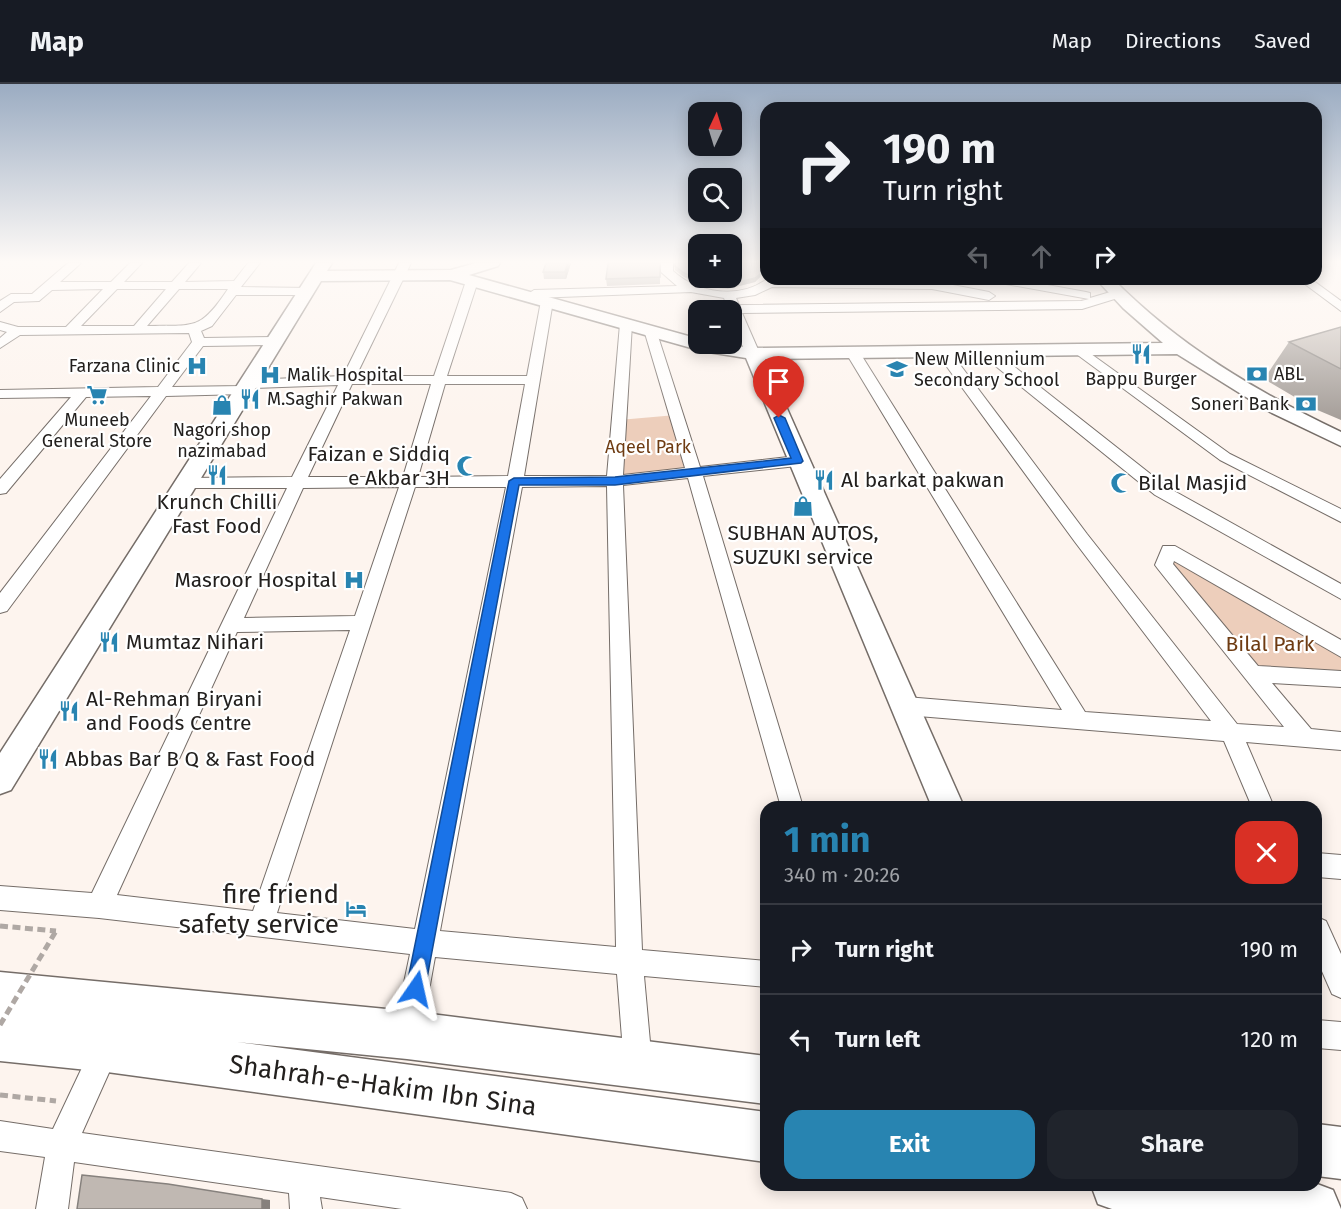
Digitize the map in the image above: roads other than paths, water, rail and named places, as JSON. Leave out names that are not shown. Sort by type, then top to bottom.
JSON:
[{"type":"highway","name":"Shahrah-e-Hakim Ibn Sina","points":[[0,994],[407,1035],[760,1079]]},
{"type":"highway","name":"Shahrah-e-Hakim Ibn Sina","points":[[0,1037],[107,1048],[760,1136]]},
{"type":"highway","points":[[1322,1151],[1341,1153]]},
{"type":"highway","points":[[1166,1191],[1314,1209]]},
{"type":"street","points":[[70,330],[84,316]]},
{"type":"street","points":[[137,330],[150,316]]},
{"type":"street","points":[[0,606],[161,392],[197,336],[214,316]]},
{"type":"street","points":[[0,780],[291,316]]},
{"type":"street","points":[[99,906],[297,483],[379,316]]},
{"type":"street","points":[[261,924],[409,482],[460,316]]},
{"type":"street","points":[[407,1035],[544,316]]},
{"type":"street","points":[[597,316],[708,347],[753,354],[1182,348]]},
{"type":"street","points":[[1136,316],[1182,348],[1281,411],[1341,440]]},
{"type":"street","points":[[626,324],[615,481],[629,961],[638,1064]]},
{"type":"street","points":[[0,326],[17,331],[137,330],[275,341]]},
{"type":"street","points":[[742,328],[797,461],[906,706],[946,801]]},
{"type":"street","points":[[650,330],[694,471],[790,801]]},
{"type":"street","points":[[0,344],[17,331]]},
{"type":"street","points":[[1080,350],[1225,458],[1341,516]]},
{"type":"street","points":[[987,352],[1161,491],[1341,592]]},
{"type":"street","points":[[853,353],[1079,720]]},
{"type":"street","points":[[944,353],[1081,538],[1231,732],[1260,801]]},
{"type":"street","points":[[2,396],[161,392],[349,380],[531,380]]},
{"type":"street","points":[[0,489],[82,393]]},
{"type":"street","points":[[187,483],[615,481],[797,461]]},
{"type":"street","points":[[1305,738],[1164,565],[1169,550],[1341,649]]},
{"type":"street","points":[[230,625],[362,622]]},
{"type":"street","points":[[1254,674],[1341,679]]},
{"type":"street","points":[[906,706],[1341,741]]},
{"type":"street","points":[[1322,865],[1341,867]]},
{"type":"street","points":[[0,898],[99,906],[425,943],[760,973]]},
{"type":"street","points":[[1322,941],[1341,984]]},
{"type":"street","points":[[1322,1034],[1341,1036]]},
{"type":"street","points":[[52,1209],[62,1143],[107,1048]]},
{"type":"street","points":[[0,1136],[62,1143],[511,1209]]},
{"type":"street","points":[[303,1179],[306,1209]]},
{"type":"street","points":[[1119,1191],[1127,1209]]},
{"type":"place","name":"Bappu Burger","points":[[1141,354]]},
{"type":"place","name":"Farzana Clinic","points":[[197,366]]},
{"type":"place","name":"New Millennium Secondary School","points":[[897,369]]},
{"type":"place","name":"ABL","points":[[1257,374]]},
{"type":"place","name":"Malik Hospital","points":[[270,375]]},
{"type":"place","name":"Muneeb General Store","points":[[97,395]]},
{"type":"place","name":"M.Saghir Pakwan","points":[[250,399]]},
{"type":"place","name":"Soneri Bank","points":[[1306,404]]},
{"type":"place","name":"Nagori shop nazimabad","points":[[222,405]]},
{"type":"place","name":"Faizan e Siddiq e Akbar 3H","points":[[467,466]]},
{"type":"place","name":"Krunch Chilli Fast Food","points":[[217,475]]},
{"type":"place","name":"Al barkat pakwan","points":[[824,480]]},
{"type":"place","name":"Bilal Masjid","points":[[1121,483]]},
{"type":"place","name":"SUBHAN AUTOS, SUZUKI service","points":[[803,506]]},
{"type":"place","name":"Masroor Hospital","points":[[354,580]]},
{"type":"place","name":"Mumtaz Nihari","points":[[109,642]]},
{"type":"place","name":"Al-Rehman Biryani and Foods Centre","points":[[69,711]]},
{"type":"place","name":"Abbas Bar B Q & Fast Food","points":[[48,759]]},
{"type":"place","name":"fire friend safety service","points":[[356,909]]},
{"type":"park label","name":"Aqeel Park","points":[[648,447]]},
{"type":"park label","name":"Bilal Park","points":[[1270,644]]}]
